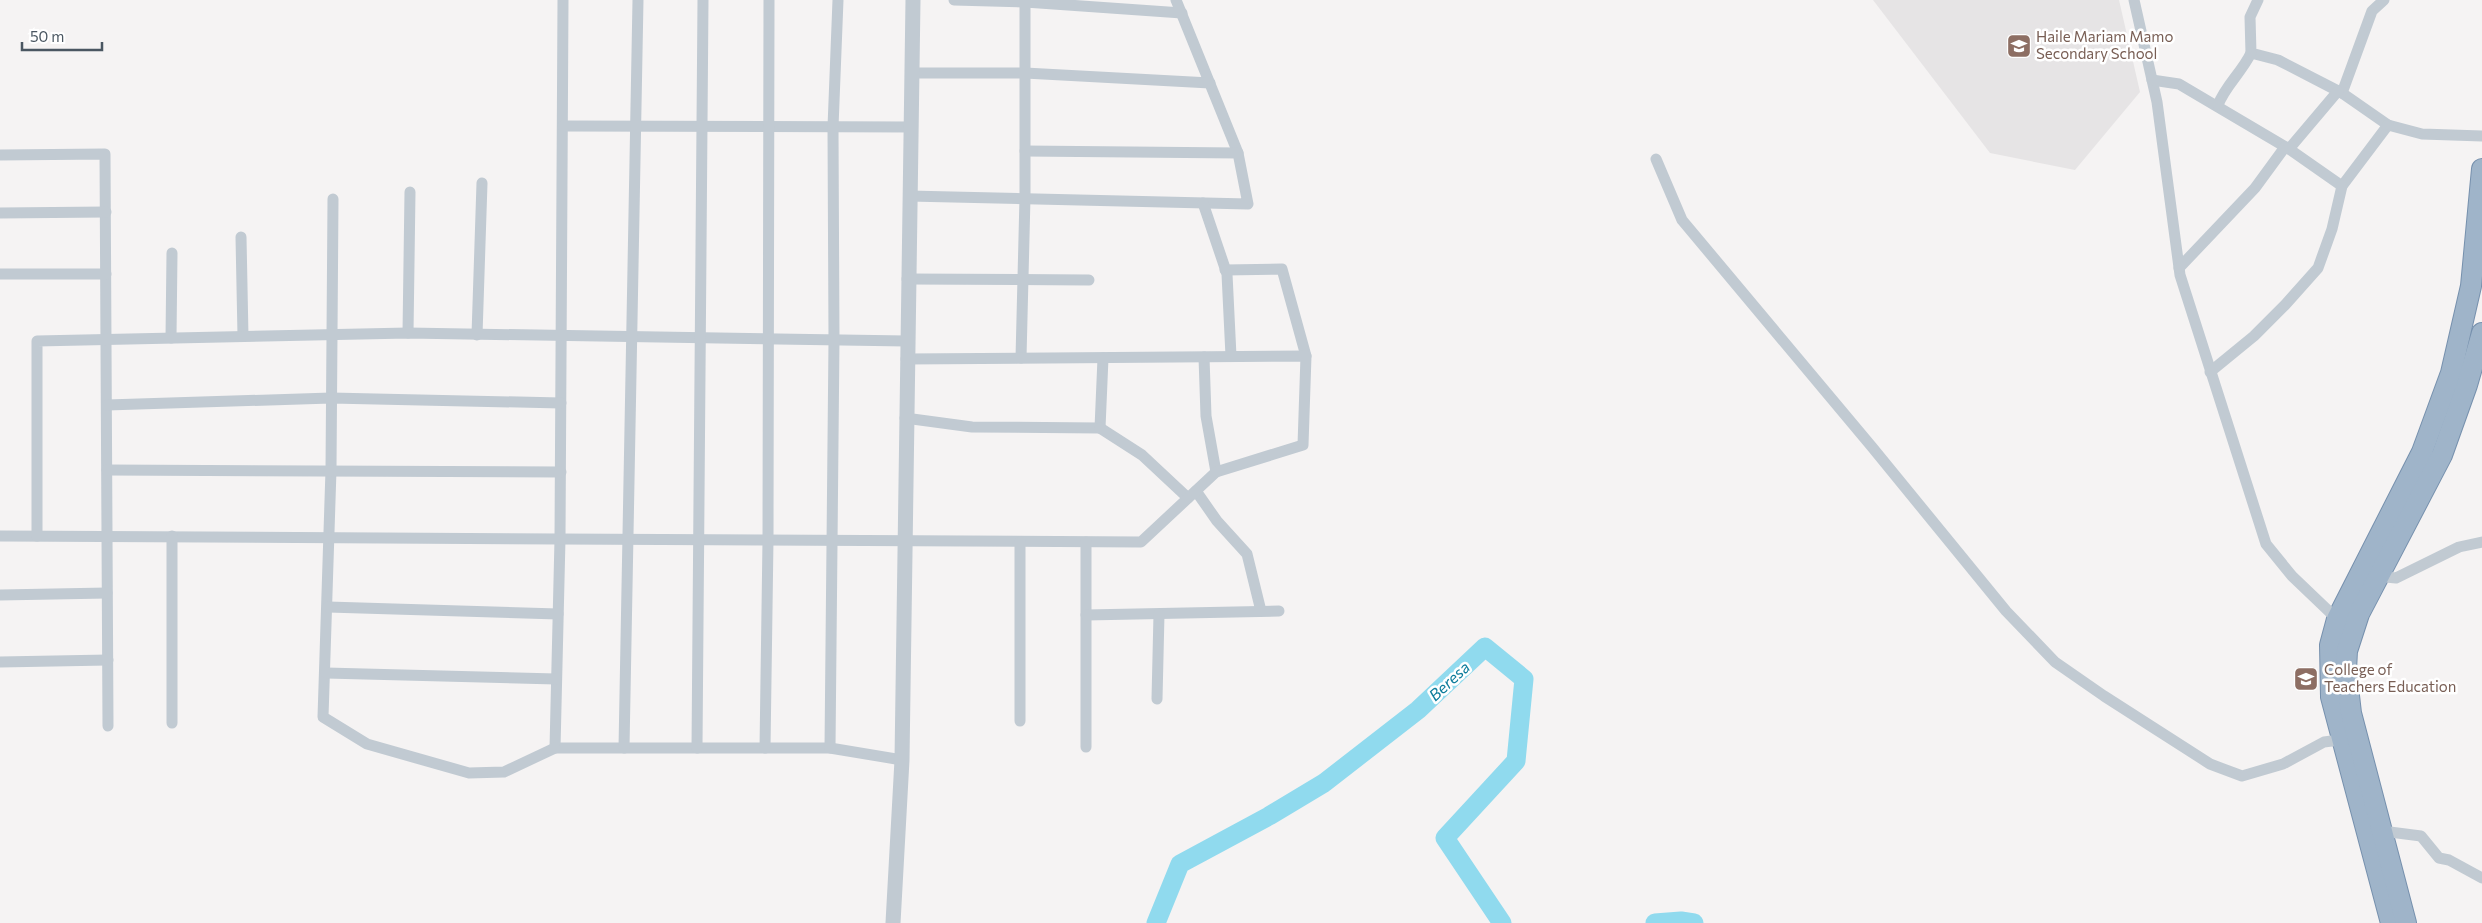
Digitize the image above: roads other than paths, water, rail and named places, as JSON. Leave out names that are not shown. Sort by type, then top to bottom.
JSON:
[{"type":"highway","points":[[2391,923],[2350,739],[2347,652],[2370,574],[2422,452],[2451,373],[2471,286],[2482,169]]},
{"type":"highway","points":[[2406,923],[2382,831],[2350,739],[2331,696],[2330,645],[2337,619],[2370,574],[2442,456],[2467,386],[2482,333]]},
{"type":"street","points":[[555,748],[561,472],[563,0]]},
{"type":"street","points":[[624,748],[638,0]]},
{"type":"street","points":[[697,748],[703,0]]},
{"type":"street","points":[[765,748],[768,540],[769,0]]},
{"type":"street","points":[[830,748],[834,340],[833,127],[838,0]]},
{"type":"street","points":[[893,923],[902,760],[906,341],[913,0]]},
{"type":"street","points":[[954,0],[1026,2],[1182,14]]},
{"type":"street","points":[[909,196],[1025,197],[1248,204],[1238,153],[1176,0]]},
{"type":"street","points":[[2134,0],[2157,102],[2179,268],[2210,372],[2266,544],[2292,576],[2337,619]]},
{"type":"street","points":[[2218,105],[2221,97],[2246,64],[2251,53],[2250,17],[2258,0]]},
{"type":"street","points":[[2179,268],[2256,188],[2287,148],[2340,92],[2372,11],[2384,0]]},
{"type":"street","points":[[1021,358],[1025,197],[1026,2]]},
{"type":"street","points":[[2251,53],[2278,60],[2340,92],[2388,125],[2422,134],[2482,136]]},
{"type":"street","points":[[912,72],[1025,74],[1210,83]]},
{"type":"street","points":[[2152,80],[2179,84],[2218,105],[2287,148],[2342,186]]},
{"type":"street","points":[[2210,372],[2254,336],[2286,305],[2318,268],[2332,229],[2342,186],[2388,125]]},
{"type":"street","points":[[563,126],[910,127]]},
{"type":"street","points":[[1025,151],[1238,153]]},
{"type":"street","points":[[0,155],[106,154],[108,726]]},
{"type":"street","points":[[1656,159],[1682,220],[2006,611],[2055,662],[2210,764],[2242,776],[2283,764],[2324,742],[2350,739]]},
{"type":"street","points":[[476,335],[482,183]]},
{"type":"street","points":[[408,333],[410,192]]},
{"type":"street","points":[[333,199],[331,470],[326,673],[323,717],[367,744],[470,773],[504,772],[555,748],[830,748],[902,760]]},
{"type":"street","points":[[1203,203],[1226,270],[1231,356]]},
{"type":"street","points":[[0,212],[106,212]]},
{"type":"street","points":[[241,237],[243,336]]},
{"type":"street","points":[[171,338],[172,253]]},
{"type":"street","points":[[0,536],[329,536],[627,540],[1142,542],[1216,472],[1303,445],[1306,356],[1282,268],[1226,270]]},
{"type":"street","points":[[0,274],[106,274]]},
{"type":"street","points":[[908,279],[1090,280]]},
{"type":"street","points":[[37,536],[37,341],[408,333],[562,337],[906,341]]},
{"type":"street","points":[[906,359],[1306,356]]},
{"type":"street","points":[[1204,357],[1206,416],[1216,472]]},
{"type":"street","points":[[1100,428],[1103,358]]},
{"type":"street","points":[[106,405],[331,398],[561,404]]},
{"type":"street","points":[[905,418],[972,427],[1100,428],[1142,455],[1192,495],[1247,554],[1261,611]]},
{"type":"street","points":[[107,470],[561,472]]},
{"type":"street","points":[[172,536],[172,723]]},
{"type":"street","points":[[1020,542],[1020,721]]},
{"type":"street","points":[[1086,542],[1086,747]]},
{"type":"street","points":[[2370,574],[2396,578],[2459,546],[2482,542]]},
{"type":"street","points":[[0,595],[107,593]]},
{"type":"street","points":[[328,607],[558,614]]},
{"type":"street","points":[[1086,615],[1279,611]]},
{"type":"street","points":[[1157,698],[1159,614]]},
{"type":"street","points":[[0,662],[108,660]]},
{"type":"street","points":[[326,673],[556,679]]},
{"type":"street","points":[[2382,831],[2421,836],[2439,858],[2449,860],[2482,878]]},
{"type":"waterway","name":"Beresa","points":[[1156,923],[1180,864],[1269,816],[1324,783],[1418,710],[1485,647],[1524,679],[1516,761],[1445,838],[1502,923]]},
{"type":"waterway","name":"Beresa","points":[[1655,923],[1681,921],[1694,923]]},
{"type":"place","name":"Haile Mariam Mamo Secondary School","points":[[2019,46]]},
{"type":"place","name":"College of Teachers Education","points":[[2306,679]]}]
